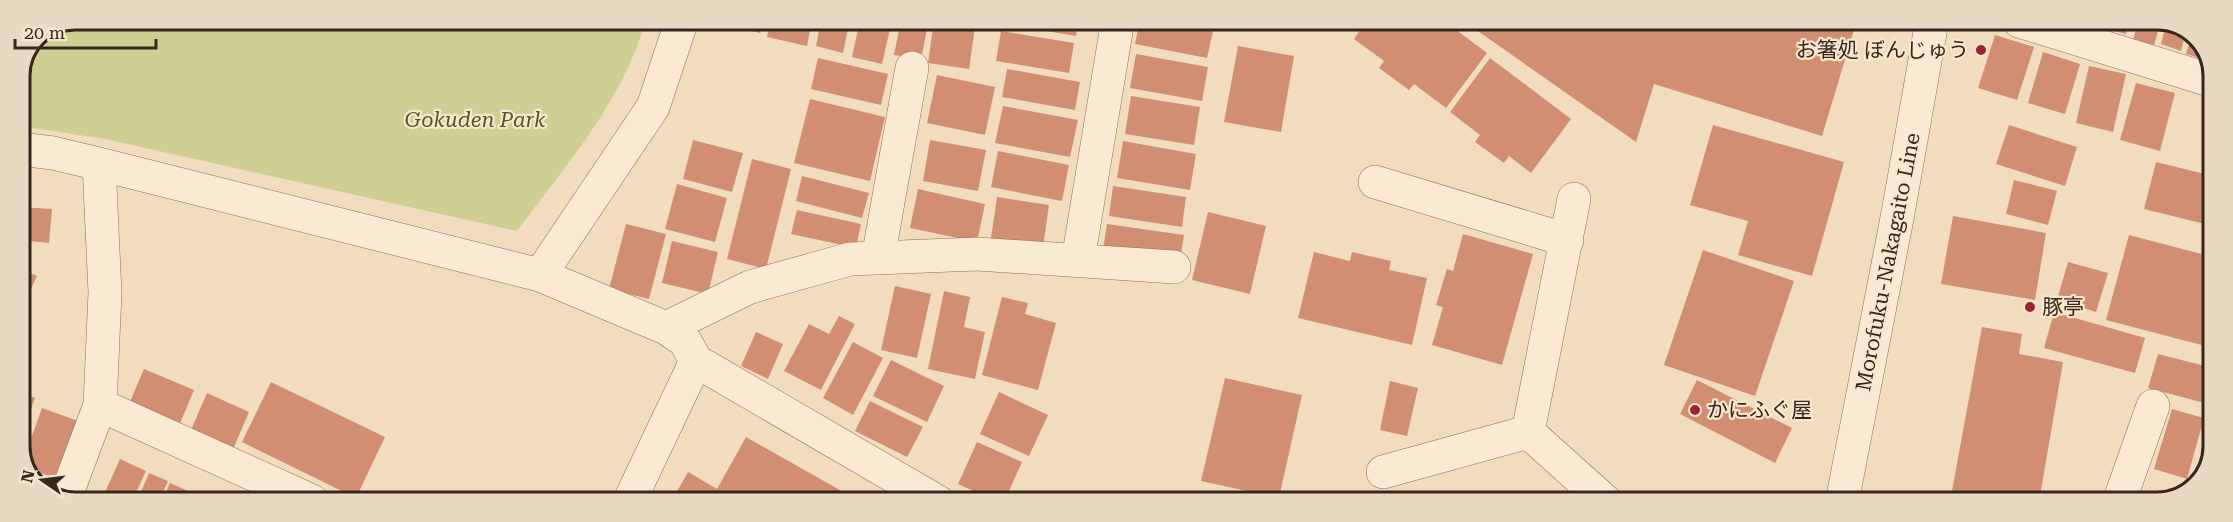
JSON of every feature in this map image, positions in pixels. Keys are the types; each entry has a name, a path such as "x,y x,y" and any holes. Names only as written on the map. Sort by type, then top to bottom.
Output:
{"street":[{"path":"540,275 653,107 679,30"},
{"path":"1078,260 1116,30"},
{"name":"Morofuku-Nakagaito Line","path":"1844,492 1930,30"},
{"path":"2048,30 2203,78"},
{"path":"878,258 912,68"},
{"path":"30,150 99,164 540,275 666,328 685,341 696,361 921,492"},
{"path":"68,491 100,405 105,293 99,164"},
{"path":"1375,182 1567,240"},
{"path":"1528,432 1574,200"},
{"path":"666,328 750,287 850,259 977,254 1174,267"},
{"path":"634,492 696,361"},
{"path":"100,405 292,492"},
{"path":"2123,492 2153,406"},
{"path":"1383,472 1528,432"},
{"path":"1528,432 1595,492"}],"green space":[{"name":"Gokuden Park","path":"76,30 643,30 636,50 608,105 573,157 517,231 105,139 30,128 31,67 38,51 51,38 59,34"}],"building":[{"path":"768,30 810,30 807,46 767,37"},
{"path":"819,30 848,30 843,53 816,46"},
{"path":"858,30 890,30 882,64 852,57"},
{"path":"899,30 927,30 921,59 894,55"},
{"path":"933,30 975,30 969,69 928,63"},
{"path":"1041,30 1077,30 1076,36"},
{"path":"1138,30 1213,30 1207,58 1135,44"},
{"path":"1360,30 1456,30 1487,53 1446,108 1414,84 1409,90 1379,68 1384,61 1354,39"},
{"path":"1476,30 1854,30 1822,136 1654,84 1636,142"},
{"path":"2109,30 2127,30 2126,34"},
{"path":"2136,30 2158,30 2154,45 2133,40"},
{"path":"1001,31 1074,43 1069,73 996,61"},
{"path":"2164,31 2184,39 2181,51 2161,44"},
{"path":"1995,35 2034,47 2017,100 1978,88"},
{"path":"2189,43 2199,58 2186,54"},
{"path":"1238,46 1294,56 1281,132 1224,122"},
{"path":"2043,52 2080,64 2065,114 2028,103"},
{"path":"1136,54 1208,67 1202,101 1130,88"},
{"path":"818,58 888,74 881,105 811,89"},
{"path":"1490,58 1571,119 1531,173 1509,156 1504,163 1475,142 1480,135 1450,112"},
{"path":"2089,66 2126,74 2113,132 2076,123"},
{"path":"1007,69 1080,82 1075,110 1002,97"},
{"path":"937,75 995,87 985,135 927,123"},
{"path":"2136,83 2175,93 2160,151 2120,140"},
{"path":"1131,96 1200,107 1194,145 1125,134"},
{"path":"810,99 885,117 870,181 794,163"},
{"path":"1003,106 1078,120 1070,157 995,143"},
{"path":"1713,125 1844,162 1812,276 1738,255 1748,221 1690,205"},
{"path":"2009,125 2077,147 2065,186 1996,164"},
{"path":"693,140 743,153 732,192 683,179"},
{"path":"930,140 986,150 978,191 923,181"},
{"path":"1123,141 1196,154 1190,190 1117,178"},
{"path":"998,151 1069,165 1062,201 991,187"},
{"path":"752,159 791,169 766,269 727,259"},
{"path":"2156,162 2203,174 2203,224 2144,209"},
{"path":"802,176 869,193 862,218 796,201"},
{"path":"2014,180 2057,191 2048,225 2006,214"},
{"path":"677,184 727,198 715,242 665,229"},
{"path":"1113,186 1186,197 1182,227 1109,216"},
{"path":"918,189 985,204 977,242 910,228"},
{"path":"997,197 1049,205 1043,247 991,238"},
{"path":"30,208 52,209 49,243 30,241"},
{"path":"797,210 861,224 856,248 791,234"},
{"path":"1208,212 1266,226 1250,294 1192,280"},
{"path":"1953,216 2046,233 2035,300 1941,284"},
{"path":"626,224 666,234 649,299 609,289"},
{"path":"1107,224 1184,235 1180,261 1103,250"},
{"path":"1463,234 1533,254 1502,365 1432,345 1443,307 1436,305 1447,269 1453,271"},
{"path":"2129,235 2203,254 2203,345 2106,320"},
{"path":"672,241 718,252 708,294 662,283"},
{"path":"1703,250 1794,281 1755,396 1664,365"},
{"path":"1314,252 1350,261 1352,252 1391,261 1389,270 1427,278 1412,345 1298,318"},
{"path":"2068,262 2108,273 2096,312 2057,300"},
{"path":"30,273 37,276 30,291"},
{"path":"895,286 931,294 917,358 881,350"},
{"path":"944,291 970,297 964,327 985,332 975,379 928,369"},
{"path":"1002,297 1028,303 1025,314 1056,323 1038,390 982,375"},
{"path":"2054,312 2145,338 2135,373 2044,348"},
{"path":"839,316 855,324 821,390 784,371 809,324 829,334"},
{"path":"1982,327 2022,334 2019,354 2063,362 2041,492 1952,492"},
{"path":"756,332 783,344 768,379 741,366"},
{"path":"853,342 883,358 853,415 823,398"},
{"path":"2158,354 2203,365 2203,403 2148,388"},
{"path":"891,360 944,386 927,422 873,396"},
{"path":"144,369 194,390 176,433 126,411"},
{"path":"1225,378 1302,395 1280,492 1251,492 1201,481"},
{"path":"1697,380 1792,428 1775,463 1680,414"},
{"path":"1390,381 1418,388 1407,436 1380,430"},
{"path":"271,382 385,437 359,492 344,492 242,442"},
{"path":"999,392 1048,415 1029,456 980,434"},
{"path":"207,393 249,412 230,456 188,437"},
{"path":"30,396 35,398 30,411"},
{"path":"870,401 923,427 907,457 855,431"},
{"path":"42,408 81,422 60,480 39,472 32,458 30,441"},
{"path":"2172,409 2203,418 2187,479 2154,469"},
{"path":"746,437 843,492 677,492 688,472 717,489"},
{"path":"977,442 1022,462 1008,492 975,492 958,484"},
{"path":"120,459 146,471 136,492 105,492"},
{"path":"149,473 168,481 163,492 141,492"},
{"path":"170,483 188,491 188,492 166,492"}],"place":[{"name":"お箸処 ぼんじゅう","path":"1981,50"},
{"name":"豚亭","path":"2030,307"},
{"name":"かにふぐ屋","path":"1695,410"}]}
